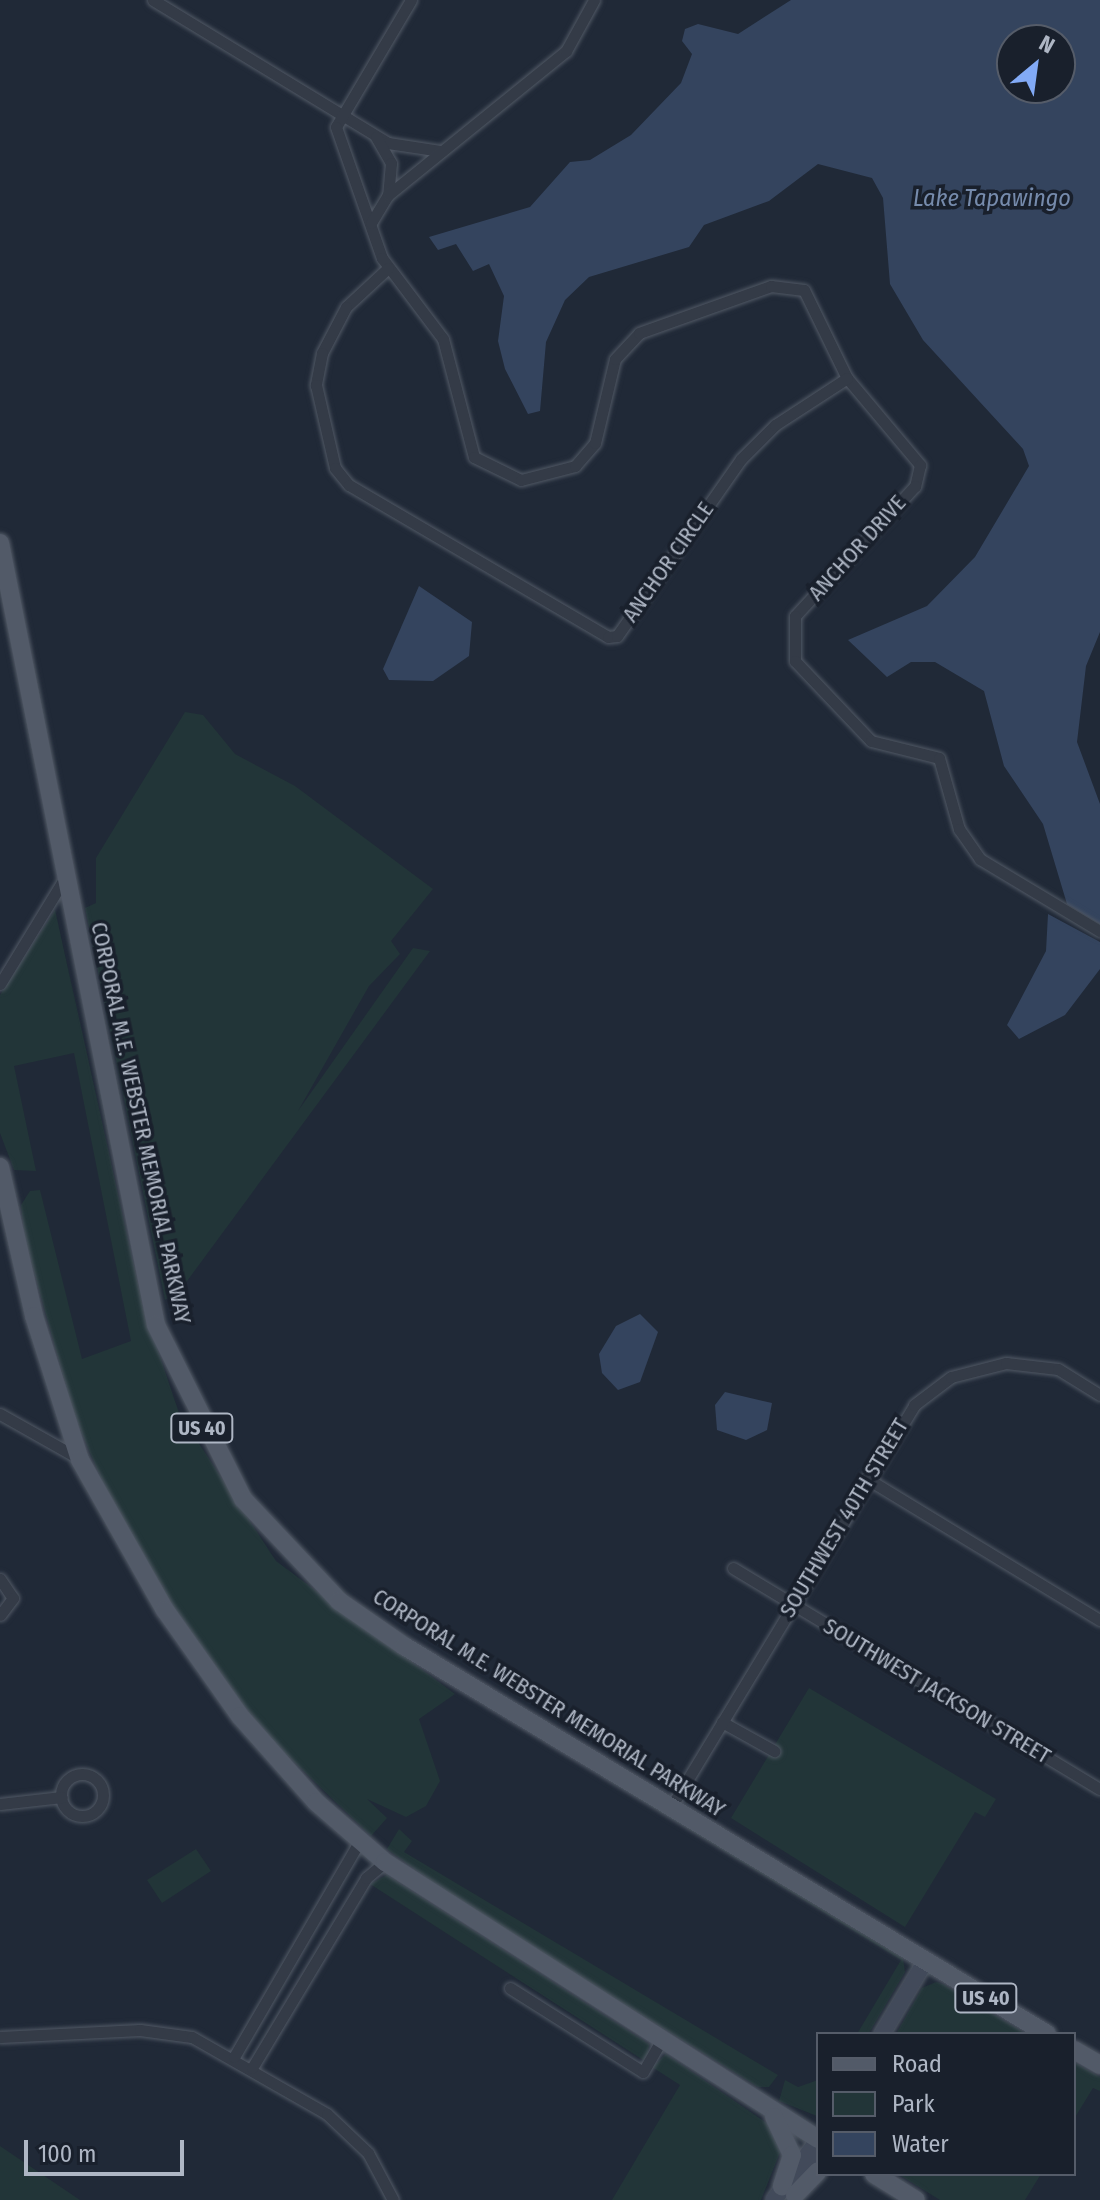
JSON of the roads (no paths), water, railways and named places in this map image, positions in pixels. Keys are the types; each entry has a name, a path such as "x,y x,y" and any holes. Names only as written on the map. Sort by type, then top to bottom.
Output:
{"main road":[{"name":"CORPORAL M.E. WEBSTER MEMORIAL PARKWAY","path":"0,543 156,1325 243,1499 339,1601 671,1807 1044,2032"},
{"path":"0,1167 34,1316 80,1460 203,1667 316,1802 385,1862 816,2139"},
{"path":"883,2032 925,1962"},
{"path":"1076,2051 1100,2065"},
{"path":"764,2106 789,2142 786,2195"},
{"path":"786,2195 816,2143"},
{"path":"786,2195 816,2156"},
{"path":"786,2195 816,2172"},
{"path":"877,2176 916,2200"}],"street":[{"path":"153,0 376,136 404,149 441,151"},
{"path":"339,114 411,0"},
{"path":"371,223 388,195 566,51 584,30 594,0"},
{"name":"ANCHOR DRIVE","path":"339,114 336,127 388,268 443,339 474,457 504,477 554,474 587,456 610,371 639,333 771,286 804,290 847,378 909,450 919,476 795,616 795,661 871,741 939,758 959,829 980,859 1100,931"},
{"path":"376,136 391,163 388,195"},
{"name":"ANCHOR CIRCLE","path":"388,268 346,307 322,353 316,385 328,456 349,485 418,527 617,636 732,470 775,425 847,378"},
{"path":"0,984 66,876"},
{"name":"SOUTHWEST 40TH STREET","path":"671,1807 866,1478 931,1390 975,1367 1006,1363 1058,1369 1100,1395"},
{"path":"0,1414 80,1460"},
{"path":"866,1478 1100,1620"},
{"name":"SOUTHWEST JACKSON STREET","path":"733,1568 1100,1789"},
{"path":"0,1579 13,1598 0,1615"},
{"path":"722,1722 774,1751"},
{"path":"0,1804 62,1797"},
{"path":"234,2057 359,1842"},
{"path":"252,2068 366,1878 385,1862"},
{"path":"293,1956 312,1967"},
{"path":"510,1988 643,2072 661,2041"},
{"path":"0,2037 165,2031 234,2057 346,2130 393,2200"}],"water":[{"name":"Lake Tapawingo","path":"791,0 1100,0 1100,632 1086,666 1077,742 1100,804 1100,924 1067,904 1043,824 1004,766 984,691 935,662 911,662 887,677 848,640 927,606 975,557 1029,466 1023,449 923,340 890,284 883,198 872,178 818,164 769,201 704,225 689,247 589,277 565,300 546,342 540,411 528,414 505,369 498,341 504,296 489,264 473,271 456,244 438,250 429,237 530,207 570,162 590,160 631,135 681,83 692,54 682,41 685,29 698,24 738,34"},
{"path":"419,586 472,622 469,656 433,681 389,680 383,669"},
{"path":"1048,914 1100,942 1100,969 1065,1015 1019,1039 1007,1025 1046,951"},
{"path":"640,1314 658,1332 640,1382 618,1390 602,1373 599,1354 616,1326"},
{"path":"725,1392 772,1403 767,1430 746,1440 717,1430 715,1405"}]}
